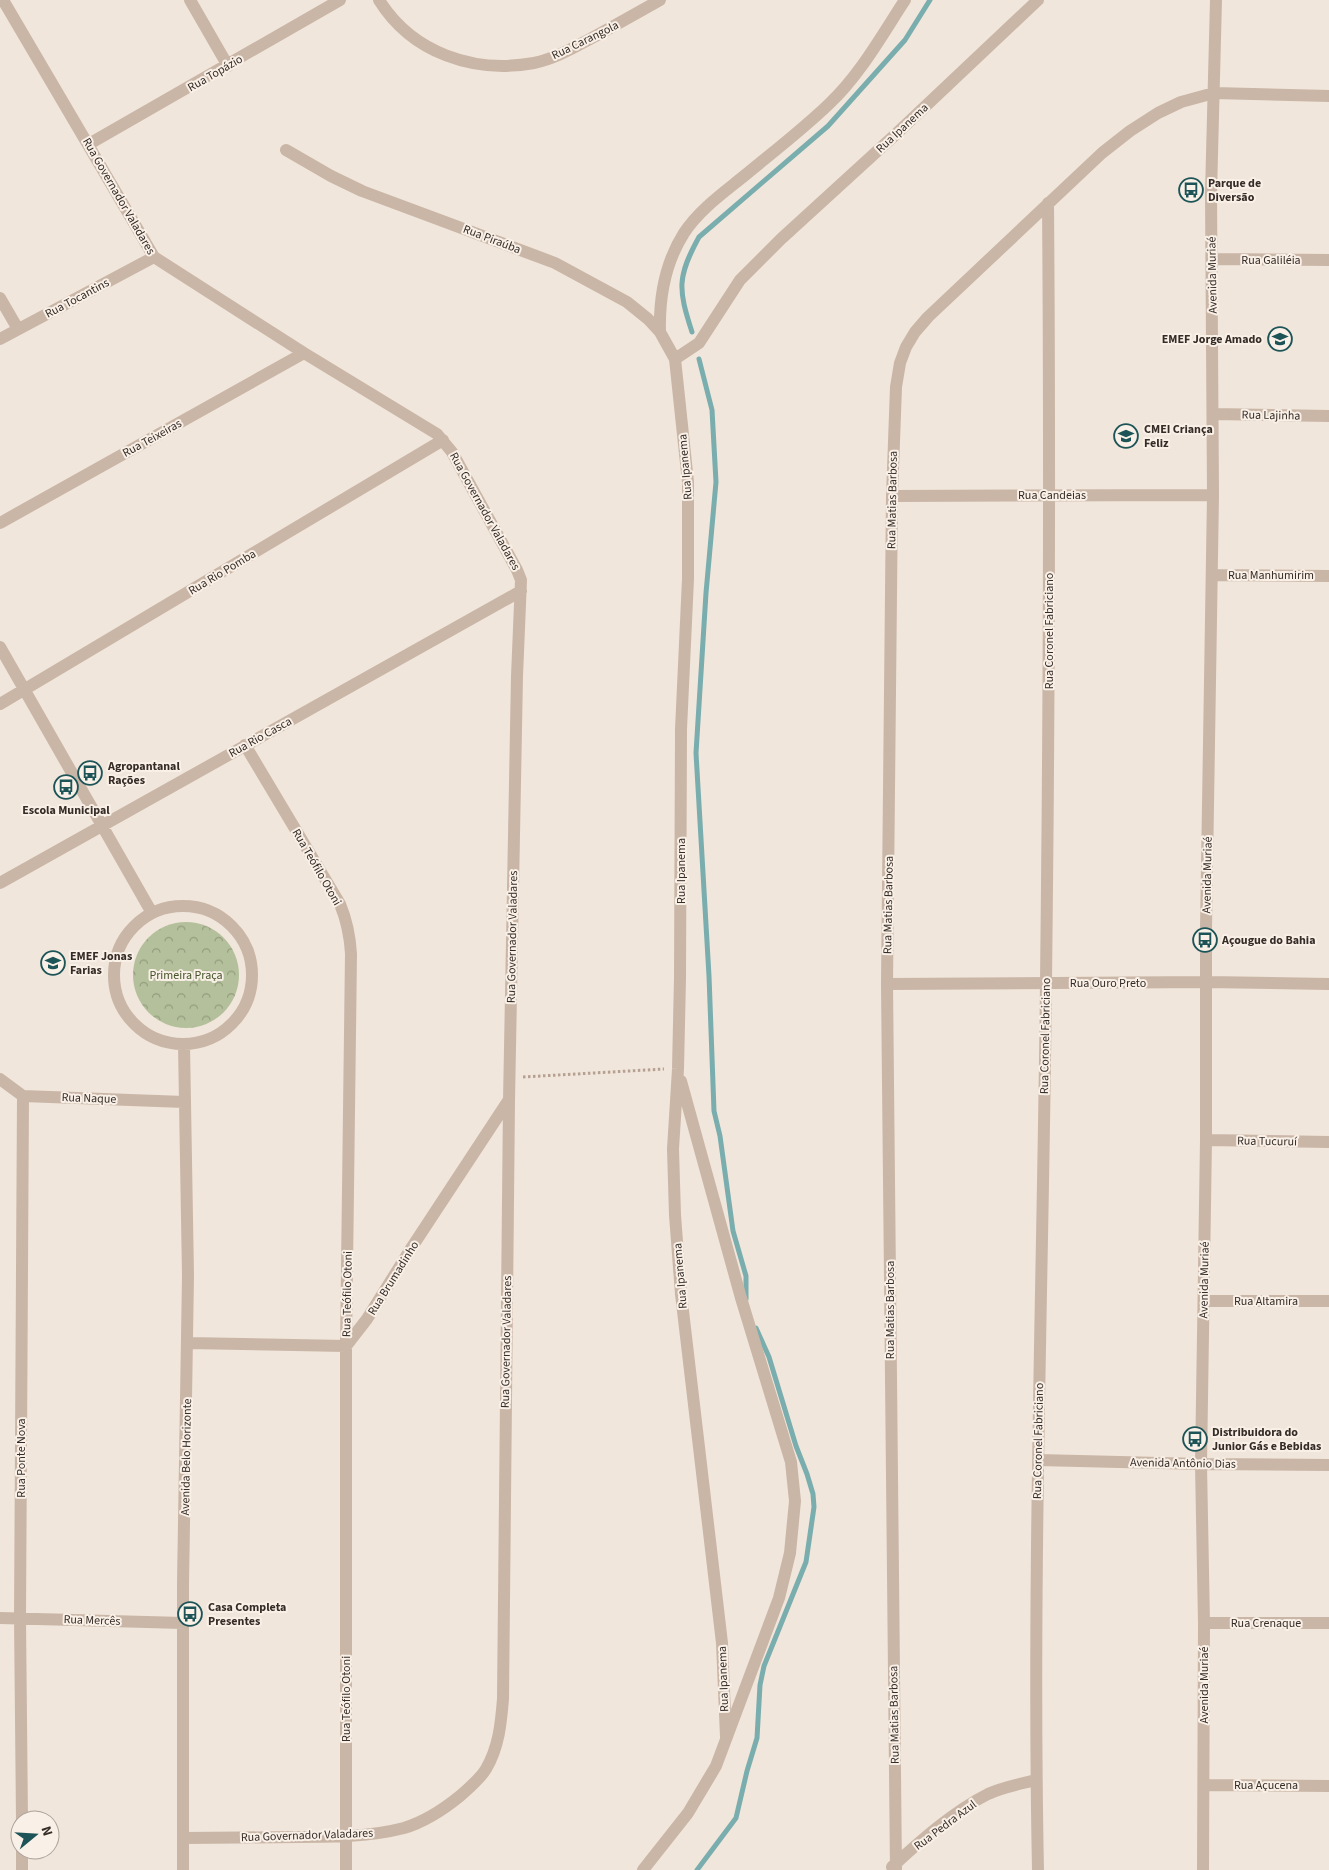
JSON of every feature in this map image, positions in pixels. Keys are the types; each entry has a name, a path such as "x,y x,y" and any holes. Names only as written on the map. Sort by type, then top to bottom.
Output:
{"street":[{"name":"Rua Governador Valadares","path":"4,0 154,257 443,440 452,452 521,580 517,676 509,1101 504,1646 500,1728 493,1754 485,1770 471,1786 449,1804 405,1828 346,1836 184,1838"},
{"path":"190,0 228,66"},
{"name":"Rua Topázio","path":"89,144 228,66 340,0"},
{"name":"Rua Carangola","path":"379,0 389,16 410,37 436,52 471,63 506,65 535,63 565,52 660,0"},
{"path":"660,332 659,308 664,278 684,233 697,216 830,103 855,74 905,0"},
{"name":"Rua Ipanema","path":"643,1870 688,1813 716,1766 726,1737 722,1643 681,1294 675,1215 673,1149 678,1069 681,730 687,600 688,482 675,359 699,343 740,280 781,239 1038,0"},
{"name":"Avenida Muriaé","path":"1202,1870 1204,1623 1201,1464 1206,1140 1206,919 1214,414 1211,194 1216,0"},
{"name":"Rua Matias Barbosa","path":"894,1868 887,984 892,496 896,387 900,363 914,332 928,317 1102,153 1130,131 1158,113 1181,102 1214,94 1329,96"},
{"name":"Rua Piraúba","path":"286,150 331,176 362,191 555,263 627,302 648,319 660,332 675,359"},
{"name":"Rua Coronel Fabriciano","path":"1038,1870 1036,1780 1038,1460 1046,983 1050,494 1048,203"},
{"name":"Rua Tocantins","path":"0,339 154,257"},
{"name":"Rua Galiléia","path":"1212,259 1329,260"},
{"path":"0,298 18,329"},
{"name":"Rua Teixeiras","path":"0,523 304,353"},
{"name":"Rua Lajinha","path":"1214,414 1329,416"},
{"name":"Rua Rio Pomba","path":"0,704 443,440"},
{"name":"Rua Candeias","path":"892,496 1050,494 1213,495"},
{"name":"Rua Manhumirim","path":"1212,575 1329,576"},
{"name":"Rua Rio Casca","path":"0,883 521,591"},
{"path":"0,647 152,913"},
{"name":"Rua Teófilo Otoni","path":"245,745 340,904 350,938 346,1346 346,1870"},
{"path":"186,906 204,909 220,917 233,928 243,942 250,959 252,977 249,994 242,1010 232,1024 218,1035 201,1042 184,1045 163,1042 145,1033 129,1019 118,1001 114,981 115,960 122,941 135,924 152,913 169,907 186,906"},
{"name":"Rua Ouro Preto","path":"887,984 1207,982 1329,984"},
{"name":"Avenida Belo Horizonte","path":"183,1870 183,1624 188,1275 184,1045"},
{"path":"678,1069 741,1298 788,1454 795,1501 790,1553 779,1598 726,1737"},
{"path":"0,1079 23,1096"},
{"name":"Rua Naque","path":"23,1096 184,1102"},
{"name":"Rua Ponte Nova","path":"22,1810 20,1618 23,1096"},
{"name":"Rua Brumadinho","path":"346,1346 367,1319 412,1247 509,1101"},
{"name":"Rua Tucuruí","path":"1206,1140 1329,1142"},
{"name":"Rua Altamira","path":"1204,1300 1329,1301"},
{"path":"187,1344 346,1346"},
{"name":"Avenida Antônio Dias","path":"1038,1460 1329,1465"},
{"name":"Rua Mercês","path":"0,1618 183,1624"},
{"name":"Rua Crenaque","path":"1204,1623 1329,1623"},
{"name":"Rua Pedra Azul","path":"894,1868 953,1816 973,1802 1008,1786 1036,1780"},
{"name":"Rua Açucena","path":"1204,1785 1329,1786"}],"path":[{"path":"510,1078 678,1069"}],"green space":[{"name":"Primeira Praça","path":"186,922 206,926 223,938 235,955 239,975 235,995 223,1012 206,1024 186,1028 166,1024 149,1012 137,995 133,975 137,955 149,938 166,926"}],"waterway":[{"path":"692,332 684,305 682,283 683,273 699,237 828,126 905,40 930,0"},
{"path":"699,359 712,410 716,482 706,593 696,753 709,976 714,1111 720,1136 733,1231 746,1276 746,1299"},
{"path":"697,1870 736,1818 757,1738 760,1685 764,1666 806,1562 814,1507 813,1494 807,1474 796,1446 769,1357 756,1328"}],"place":[{"name":"Parque de Diversão","path":"1191,190"},
{"name":"EMEF Jorge Amado","path":"1280,339"},
{"name":"CMEI Criança Feliz","path":"1126,436"},
{"name":"Agropantanal Rações","path":"90,773"},
{"name":"Escola Municipal","path":"66,787"},
{"name":"Açougue do Bahia","path":"1205,940"},
{"name":"EMEF Jonas Farias","path":"53,963"},
{"name":"Distribuidora do Junior Gás e Bebidas","path":"1195,1439"},
{"name":"Casa Completa Presentes","path":"190,1614"}]}
